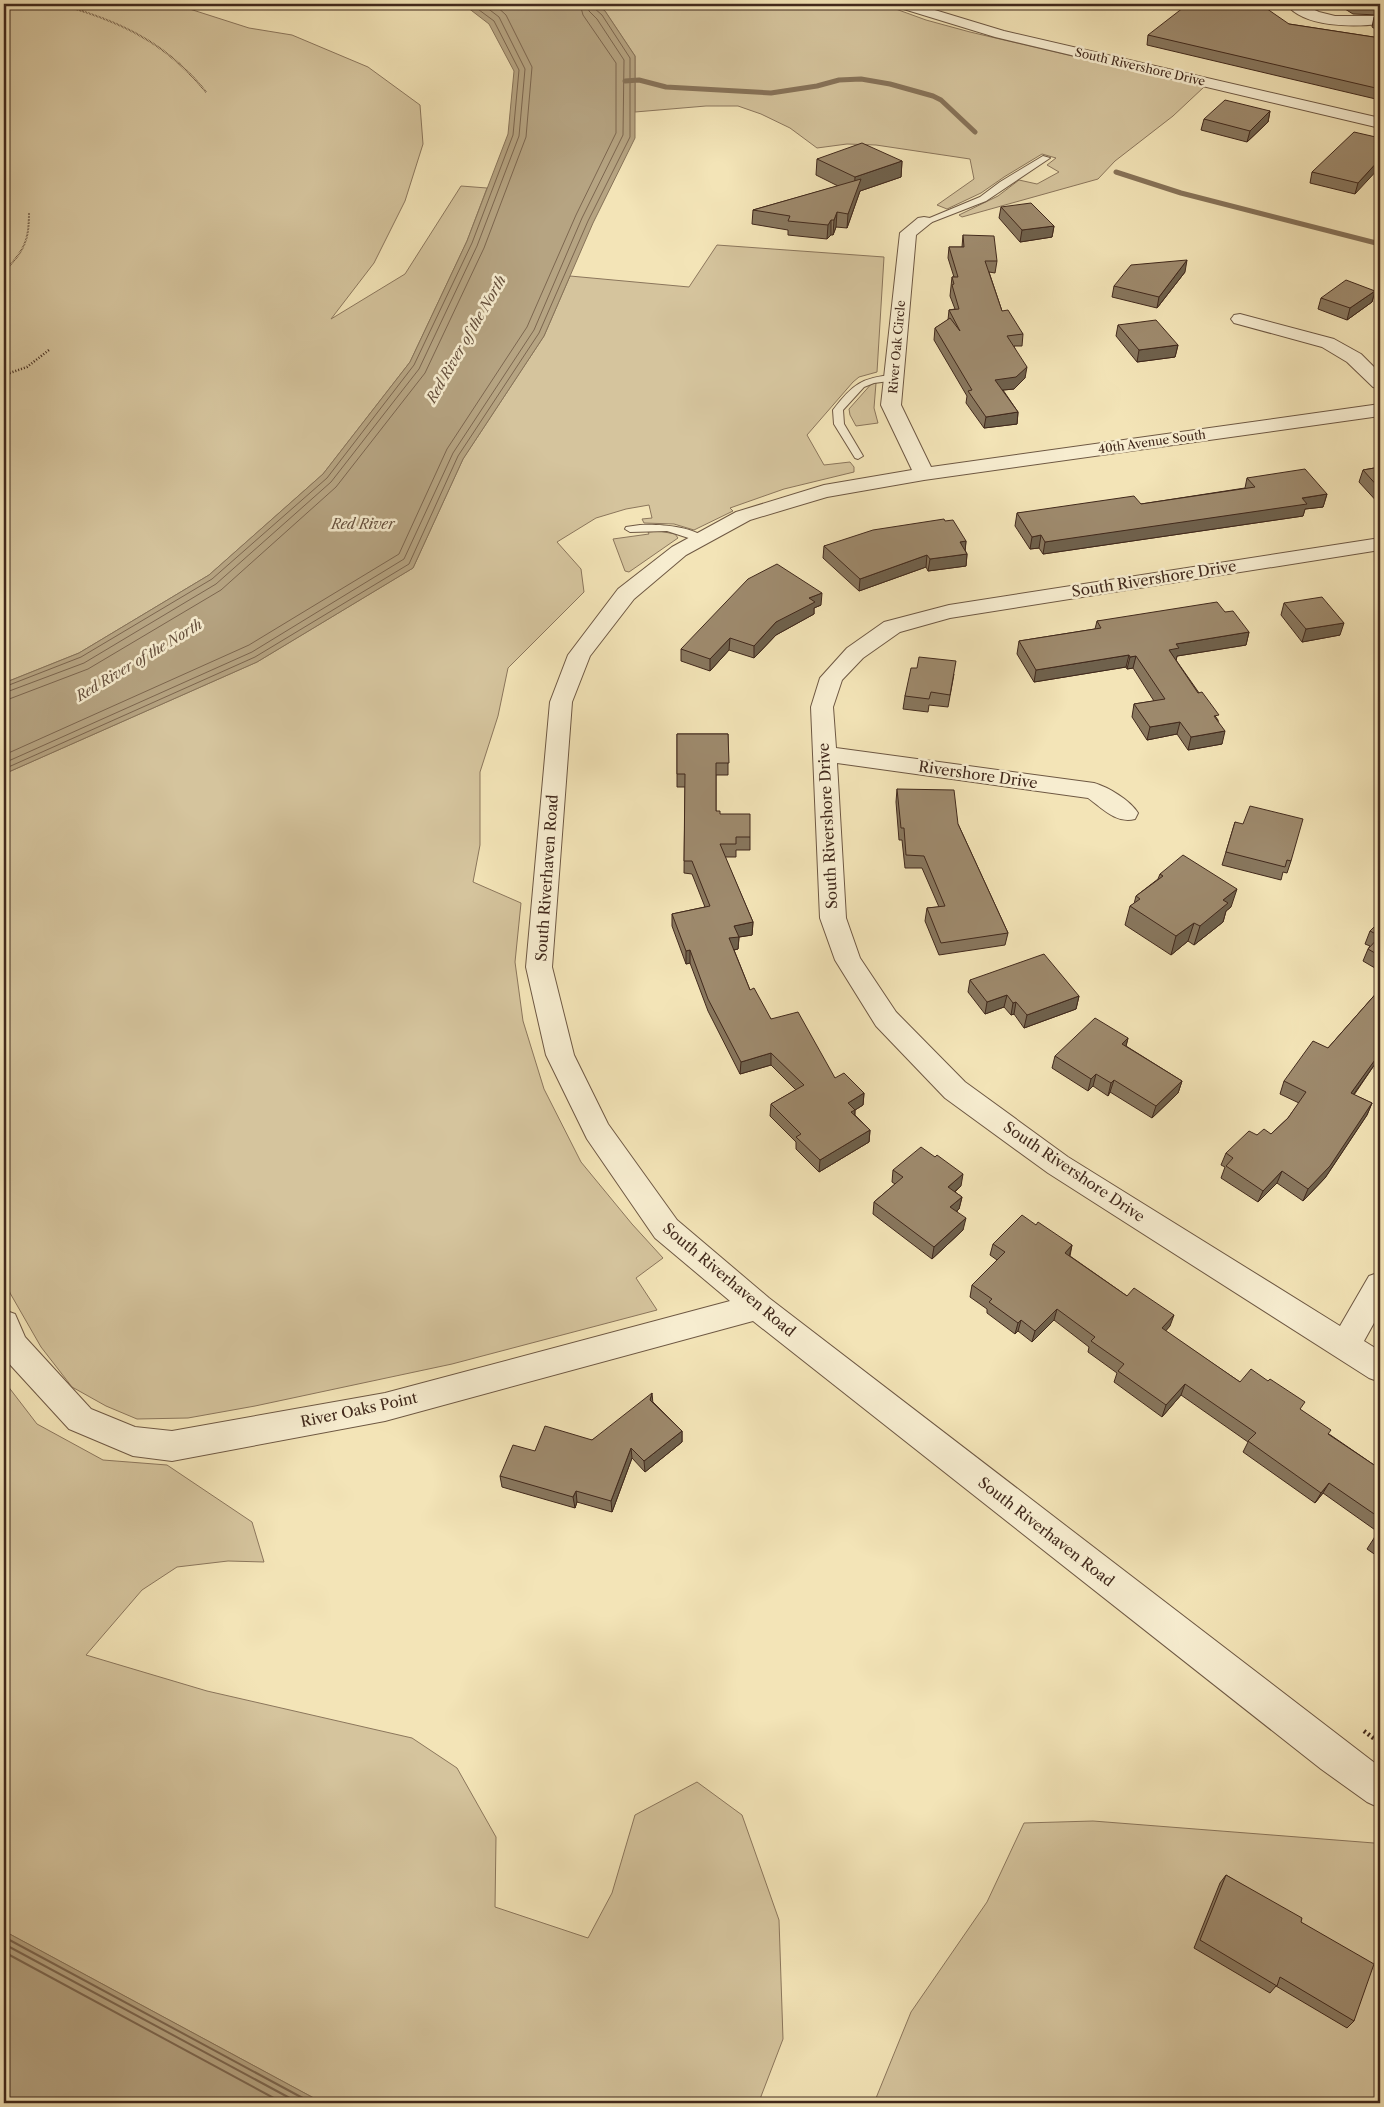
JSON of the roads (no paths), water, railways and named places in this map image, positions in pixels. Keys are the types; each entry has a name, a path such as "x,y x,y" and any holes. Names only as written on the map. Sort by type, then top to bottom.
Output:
{"street":[{"name":"South Rivershore Drive","path":"902,4 1000,34 1380,123"},
{"path":"1293,4 1315,17 1329,21 1380,20"},
{"name":"River Oak Circle","path":"924,222 908,233 891,405 924,474"},
{"path":"1240,319 1328,343 1354,358 1380,383"},
{"name":"40th Avenue South","path":"924,474 1380,410"},
{"name":"South Riverhaven Road","path":"924,474 824,491 743,516 679,552 626,594 579,655 561,702 539,967 560,1055 597,1131 666,1229 758,1307 1334,1756 1380,1789"},
{"name":"South Rivershore Drive","path":"1380,544 949,612 892,627 855,653 831,678 822,706 833,918 848,960 886,1019 955,1090 1058,1165 1380,1368"},
{"name":"Rivershore Drive","path":"824,754 1094,791 1126,812"},
{"path":"1345,1345 1380,1285"},
{"name":"River Oaks Point","path":"4,1323 12,1345 80,1419 133,1441 172,1446 385,1407 758,1307"}],"lane":[{"path":"924,222 983,199 1003,184 1046,158"},
{"path":"858,456 838,424 838,410 861,383 873,378 894,378"},
{"path":"630,529 647,527 671,528 702,539"}],"water":[{"name":"Red River","path":"463,4 596,4 605,11 635,56 635,138 593,223 544,336 463,459 413,568 257,662 4,774 4,683 79,653 209,575 323,474 410,362 467,241 508,134 514,71 489,24"},
{"path":"4,1931 32,1946 323,2103 4,2103"}],"waterway":[{"path":"625,81 639,80 666,87 771,93 817,86 839,80 861,79 890,84 933,96 941,100 975,132"},
{"path":"1116,172 1181,193 1380,244"}],"water label":[{"name":"Red River of the North","path":"466,339"},
{"name":"Red River of the North","path":"139,660"}]}
